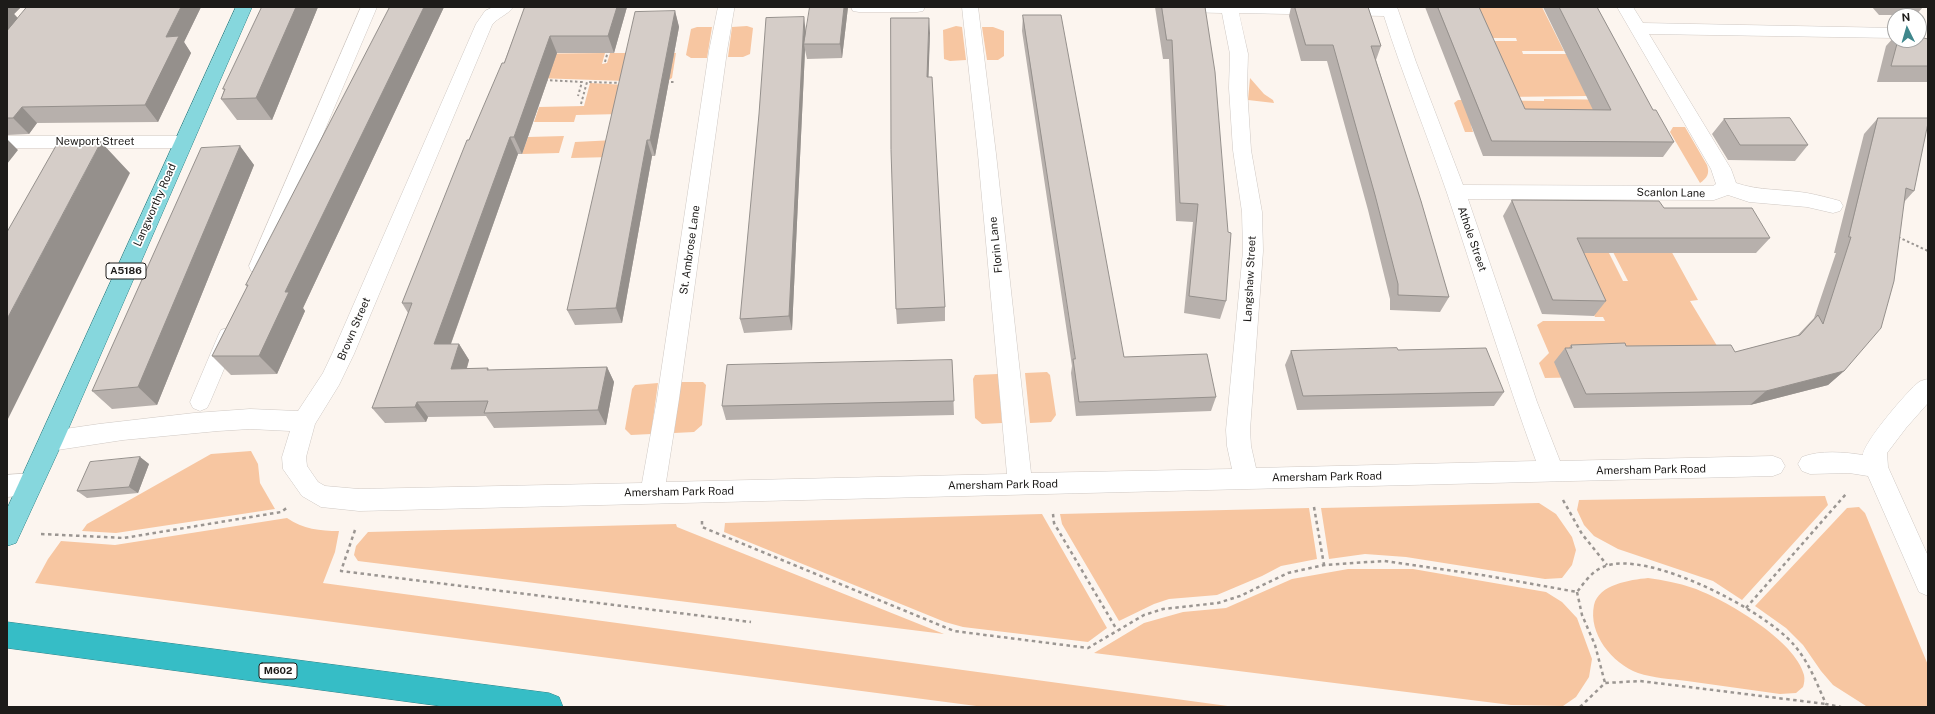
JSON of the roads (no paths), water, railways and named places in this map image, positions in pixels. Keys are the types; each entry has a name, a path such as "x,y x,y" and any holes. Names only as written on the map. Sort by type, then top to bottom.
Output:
{"highway":[{"name":"M602","path":"7,635 549,707"}],"main road":[{"name":"Langworthy Road","path":"8,532 51,441 244,7"}],"street":[{"name":"Brown Street","path":"304,421 331,379 343,354 484,24 491,15 505,7"},
{"name":"St. Ambrose Lane","path":"652,493 668,400 720,44 724,18 727,11 726,7"},
{"path":"859,7 917,7"},
{"name":"Florin Lane","path":"970,7 987,154 1020,484"},
{"path":"1184,7 1390,9"},
{"path":"1625,7 1721,169 1727,182 1725,187 1749,195 1807,200 1834,206"},
{"name":"Langshaw Street","path":"1229,8 1238,54 1238,88 1242,150 1252,212 1253,251 1238,430 1239,446 1246,479"},
{"name":"Athole Street","path":"1390,9 1407,62 1456,192 1522,390 1552,472"},
{"path":"1638,28 1887,33"},
{"name":"Newport Street","path":"7,142 183,142"},
{"name":"Scanlon Lane","path":"1456,192 1714,193 1721,191 1725,187"},
{"path":"1927,391 1898,421 1875,451 1876,467 1928,584"},
{"path":"51,441 81,436 243,419 285,422 304,421"},
{"name":"Amersham Park Road","path":"304,421 294,457 295,469 310,489 321,496 359,500 1773,466"},
{"path":"1810,464 1849,463 1876,467"},
{"path":"7,486 31,484"}],"lane":[{"path":"253,278 370,7"},
{"path":"200,402 234,322"}]}
